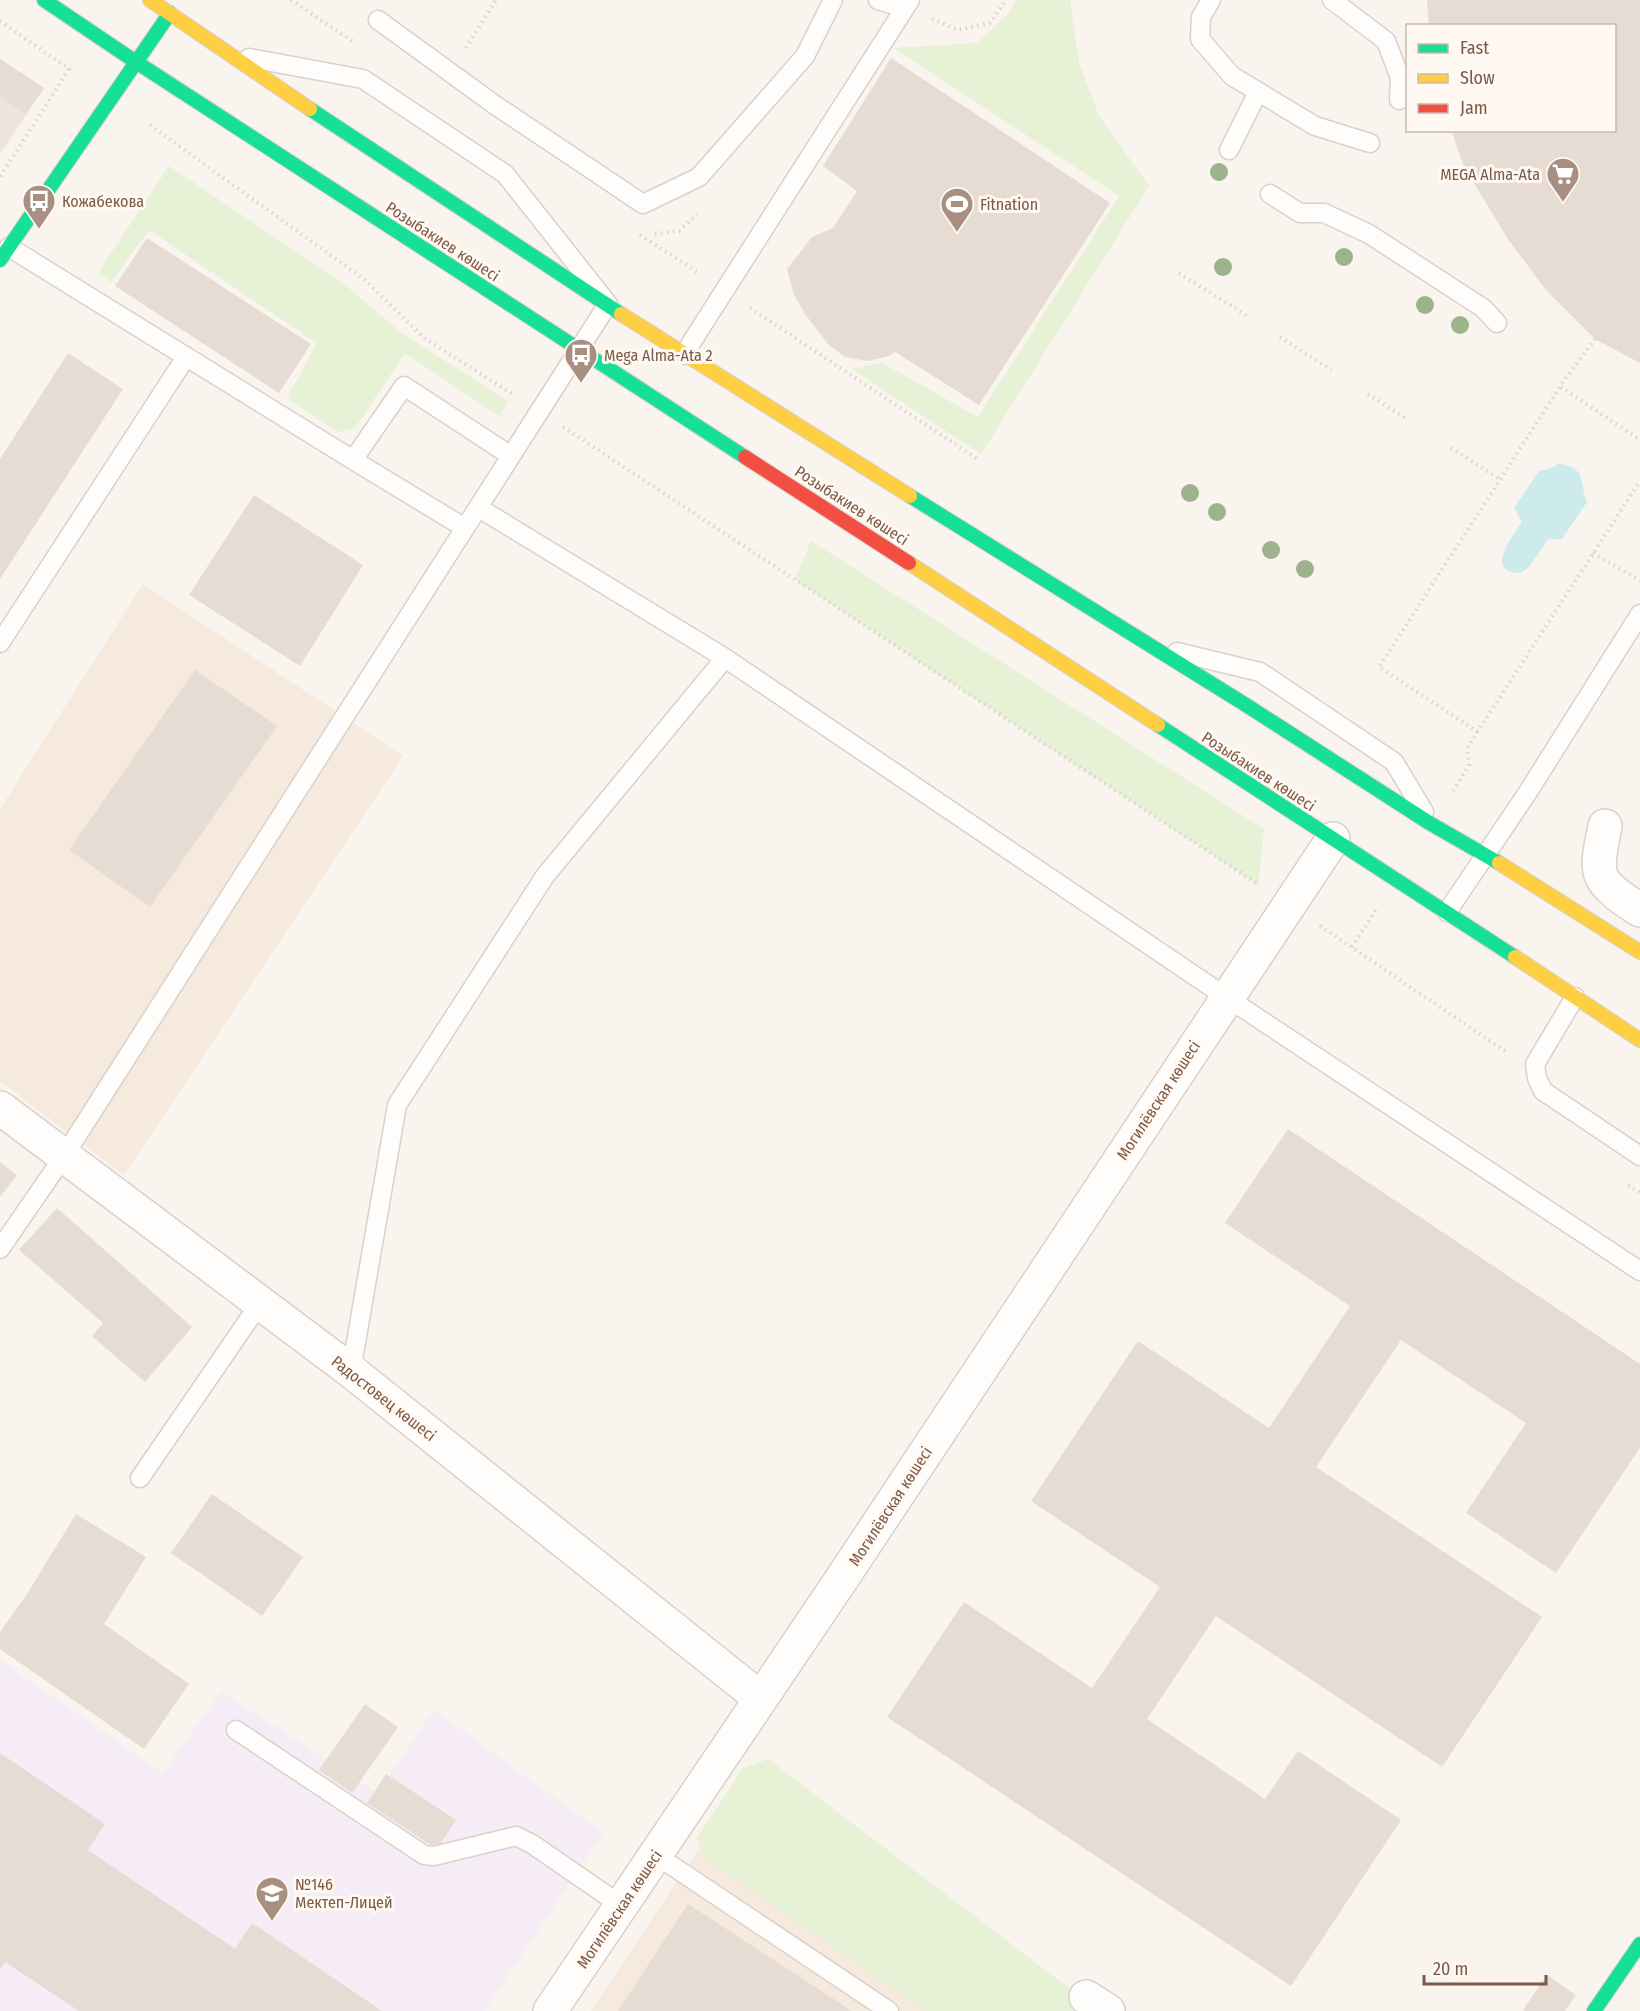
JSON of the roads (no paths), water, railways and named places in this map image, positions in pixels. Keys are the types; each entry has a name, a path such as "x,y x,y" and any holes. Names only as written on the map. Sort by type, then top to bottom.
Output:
{"main road":[{"name":"Розыбакиев көшесі","path":"44,0 136,62 1041,647 1332,839 1448,912 1640,1040"},
{"path":"150,0 686,355 1006,554 1431,824 1487,856 1640,952"},
{"path":"4,254 170,13"},
{"path":"1594,2011 1640,1944"}],"street":[{"path":"1605,826 1600,855 1601,875 1622,900 1640,910"},
{"name":"Могилёвская көшесі","path":"550,2011 842,1580 1332,839"},
{"name":"Радостовец көшесі","path":"0,1108 351,1371 760,1698"}],"lane":[{"path":"378,20 495,105 643,204 699,177 805,56 833,0"},
{"path":"686,355 691,343 908,4 878,0"},
{"path":"1211,0 1201,17 1200,39 1232,76 1315,126 1370,143"},
{"path":"1332,0 1386,41 1400,78 1399,100"},
{"path":"0,1249 64,1156 608,304 505,174 363,79 230,55"},
{"path":"1229,150 1258,92"},
{"path":"1270,194 1300,213 1324,213 1369,234 1483,308 1497,323"},
{"path":"4,254 186,357 465,528"},
{"path":"0,643 186,357"},
{"path":"353,460 404,386 511,456"},
{"path":"479,508 725,658 1226,997 1640,1271"},
{"path":"1448,912 1487,856 1640,614"},
{"path":"1148,645 1260,672 1394,762 1431,824"},
{"path":"351,1371 397,1105 545,876 725,658"},
{"path":"1575,997 1535,1064 1537,1078 1543,1091 1640,1156"},
{"path":"140,1478 260,1303"},
{"path":"236,1730 424,1855 434,1856 516,1836 532,1844 622,1906"},
{"path":"656,1855 889,2011"}],"water":[{"path":"1558,464 1567,465 1578,472 1587,502 1562,539 1548,539 1529,567 1521,573 1510,571 1504,567 1502,561 1507,545 1522,522 1514,508 1539,471"}],"place":[{"name":"MEGA Alma-Ata","path":"1563,203"},
{"name":"Кожабекова","path":"39,230"},
{"name":"Fitnation","path":"957,233"},
{"name":"Mega Alma-Ata 2","path":"581,384"},
{"name":"№146 Мектеп-Лицей","path":"272,1922"}]}
